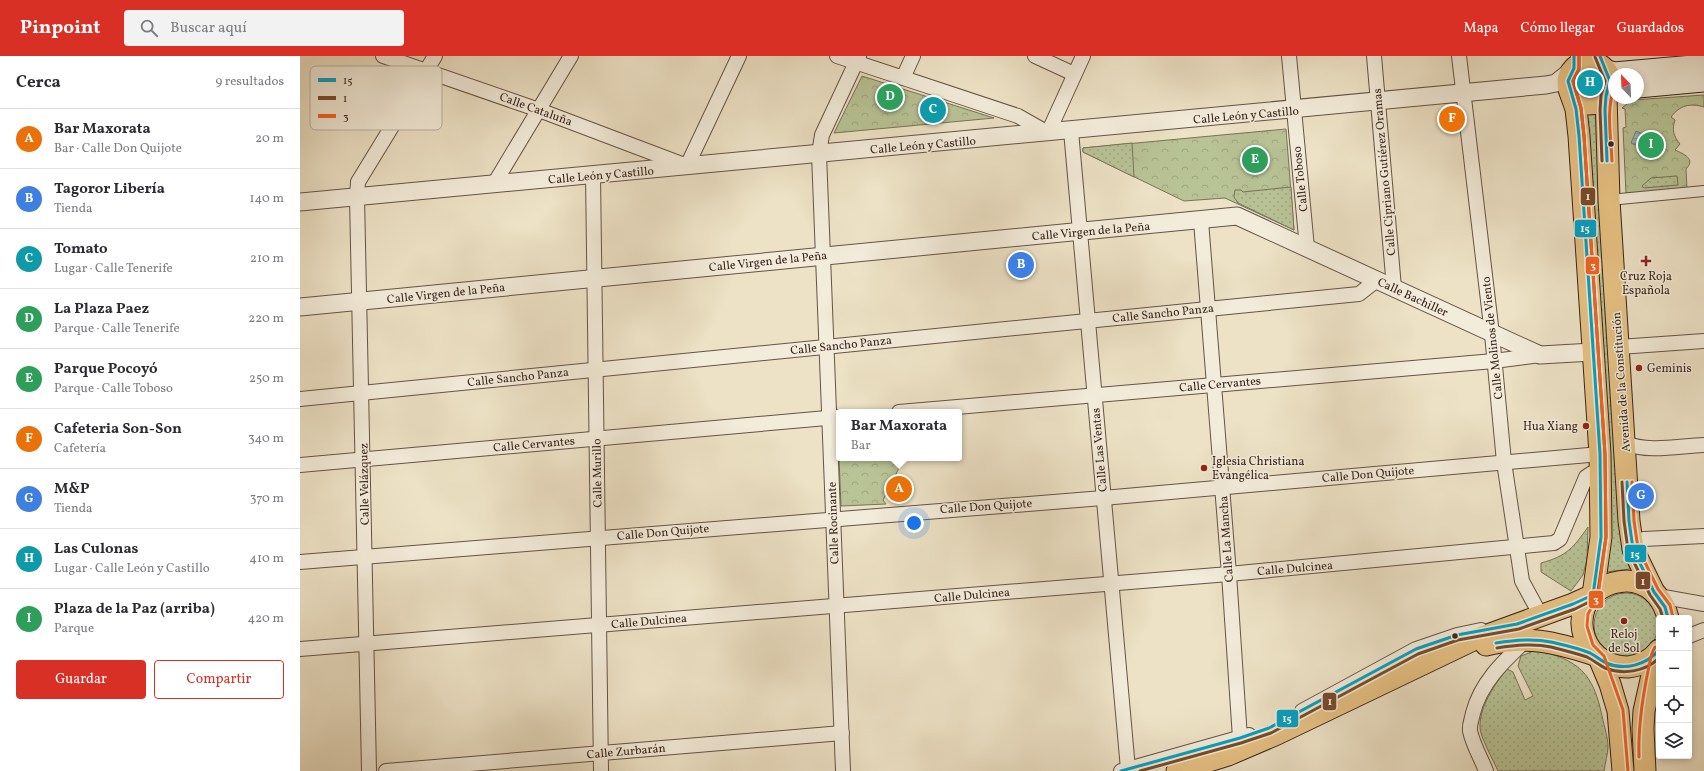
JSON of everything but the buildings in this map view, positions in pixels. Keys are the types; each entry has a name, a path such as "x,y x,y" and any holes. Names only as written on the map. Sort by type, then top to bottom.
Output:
{"main road":[{"path":"1620,766 1618,711 1610,684 1597,656 1585,640 1582,626 1584,613 1593,595 1601,537 1600,462 1579,136 1576,109 1568,81 1573,65 1587,62 1603,64 1614,72 1684,61 1704,64"},
{"path":"1603,64 1608,75"},
{"path":"1644,87 1704,82"},
{"path":"1571,94 1577,100 1590,104 1598,102 1608,94"},
{"name":"Avenida de la Constitución","path":"1609,104 1609,200 1624,443 1633,549 1656,594 1665,607 1667,615"},
{"path":"1199,771 1235,759 1277,742 1454,656 1492,644 1521,632 1541,616 1593,595 1606,585 1620,581 1634,582 1646,586 1656,594"},
{"path":"1177,771 1228,755 1277,734 1451,650 1521,632 1597,656 1608,664 1619,667 1632,666 1645,662 1656,654"},
{"path":"1645,771 1642,729 1644,712 1656,661"}],"street":[{"name":"Calle Cataluña","path":"384,56 414,66"},
{"name":"Calle Velázquez","path":"428,66 434,56"},
{"path":"494,184 571,56"},
{"path":"687,166 739,56"},
{"path":"837,56 857,59 903,78 1018,116 1048,133 1083,56"},
{"path":"903,78 913,56"},
{"path":"1035,56 1074,74"},
{"name":"Calle Toboso","path":"1289,56 1307,248"},
{"name":"Calle Cipriano Gutiérez Oramas","path":"1374,56 1394,288"},
{"name":"Calle Molinos de Viento","path":"1459,56 1492,334 1504,462 1516,548 1522,581 1541,616"},
{"name":"Calle Rocinante","path":"843,771 833,518 834,418 827,347 819,154 822,135 857,59"},
{"name":"Calle León y Castillo","path":"1546,86 1556,83 1573,65"},
{"name":"Calle Cataluña","path":"442,76 539,110 687,166"},
{"name":"Calle León y Castillo","path":"300,202 1546,86 1557,87 1571,94"},
{"name":"Calle Velázquez","path":"369,771 366,644 366,556 357,197 358,182 390,130"},
{"name":"Calle Las Ventas","path":"1070,131 1103,498 1124,770"},
{"name":"Calle Murillo","path":"593,175 601,771"},
{"path":"1609,200 1704,191"},
{"name":"Calle Bachiller","path":"1237,216 1540,355 1593,352"},
{"name":"Calle Virgen de la Peña","path":"300,307 1079,231 1201,221 1237,216"},
{"name":"Calle La Mancha","path":"1201,221 1229,574 1240,738"},
{"name":"Calle Sancho Panza","path":"300,399 1359,294 1377,280"},
{"path":"1466,363 1481,353 1486,347 1492,334"},
{"path":"1619,347 1704,340"},
{"name":"Calle Cervantes","path":"934,409 1494,361 1540,355"},
{"name":"Calle Cervantes","path":"300,465 834,418"},
{"path":"1624,443 1647,449 1704,444"},
{"name":"Calle Don Quijote","path":"300,562 833,518 1103,498 1504,462 1600,462"},
{"name":"Calle Dulcinea","path":"300,649 1110,584 1554,544 1560,539 1582,484 1586,477 1592,473 1600,462"},
{"path":"1633,549 1636,544 1644,539 1704,536"},
{"path":"1656,594 1704,604"},
{"path":"1692,635 1704,630"},
{"path":"1124,770 1240,738 1269,728 1416,649 1436,641 1457,634 1521,632"},
{"path":"1486,771 1470,730 1475,704 1482,689 1502,662 1521,632"},
{"name":"Calle Zurbarán","path":"386,771 842,733"}],"green space":[{"path":"862,76 994,118 834,133"},
{"path":"1704,95 1704,107 1694,105 1686,106 1678,110 1671,117 1675,120 1674,132 1680,144 1675,150 1688,157 1690,162 1686,169 1687,189 1626,194 1623,128 1626,127 1625,109 1622,108 1627,104 1644,104 1644,99"},
{"path":"1599,110 1625,554 1630,569 1606,572 1584,112"},
{"path":"1286,129 1294,230 1225,198 1184,201 1083,152 1083,148"},
{"path":"1132,143 1134,177 1083,152 1083,148"},
{"path":"1677,176 1678,185 1644,188 1642,186 1651,178"},
{"path":"1291,187 1294,230 1238,203 1234,197 1235,190 1241,190 1243,192"},
{"path":"839,461 902,461 883,500 886,504 841,506"},
{"path":"1588,527 1587,559 1583,575 1571,591 1541,572 1541,563 1557,557 1569,550"},
{"path":"1620,593 1632,593 1638,595 1649,602 1656,613 1656,637 1649,648 1638,655 1632,657 1620,657 1614,655 1603,648 1596,637 1594,631 1594,619 1596,613 1603,602 1614,595"},
{"path":"1536,650 1563,658 1573,664 1582,671 1594,689 1607,739 1608,750 1604,771 1498,771 1481,732 1480,720 1482,712 1493,689 1507,669 1513,672 1525,700 1533,696 1518,666 1521,656"}],"water":[{"path":"1636,131 1648,136 1643,148 1631,143"}],"transit line":[{"name":"15","path":"1121,771 1240,738 1269,728 1416,649 1457,635 1517,624 1573,604 1593,595 1601,537 1600,454 1579,136 1576,109 1568,81 1574,68 1574,56"},
{"name":"1","path":"1140,771 1241,743 1271,733 1418,654 1458,640 1519,629 1575,609 1597,598 1606,537 1605,454 1584,136 1581,108 1573,81 1579,69 1579,56"},
{"name":"3","path":"1579,56 1579,69 1573,81 1581,108 1584,136 1605,454 1606,537 1598,596 1588,614 1587,626 1593,645 1604,656 1623,710 1628,771"},
{"name":"15","path":"1600,56 1610,81 1606,96 1605,110 1607,161"},
{"name":"1","path":"1595,57 1605,81 1601,95 1600,110 1602,161"},
{"name":"3","path":"1610,104 1610,133 1612,161"},
{"name":"1","path":"1622,482 1624,521 1628,550 1650,595 1660,609 1662,615"},
{"name":"15","path":"1627,482 1629,521 1633,549 1654,592 1665,607 1667,615"},
{"name":"3","path":"1632,482 1634,521 1638,548 1658,589 1670,605 1672,615"},
{"name":"15","path":"1496,643 1524,640 1551,642 1585,651 1606,663 1620,666 1642,663 1658,651"},
{"name":"1","path":"1497,648 1524,645 1551,647 1587,657 1605,668 1626,672 1641,669 1656,660"},
{"name":"3","path":"1639,757 1639,735 1642,703 1650,659 1655,647"}],"place":[{"name":"Las Culonas","path":"1590,83"},
{"name":"La Plaza Paez","path":"890,97"},
{"name":"Tomato","path":"933,110"},
{"name":"Cafeteria Son-Son","path":"1452,119"},
{"name":"Plaza de la Paz (arriba)","path":"1651,145"},
{"name":"Parque Pocoyó","path":"1255,160"},
{"name":"Cruz Roja Española","path":"1646,261"},
{"name":"Tagoror Libería","path":"1021,265"},
{"name":"Geminis","path":"1639,368"},
{"name":"Hua Xiang","path":"1586,426"},
{"name":"Iglesia Christiana Evangélica","path":"1204,468"},
{"name":"Bar Maxorata","path":"899,489"},
{"name":"M&P","path":"1641,496"},
{"name":"Reloj de Sol","path":"1624,621"}]}
